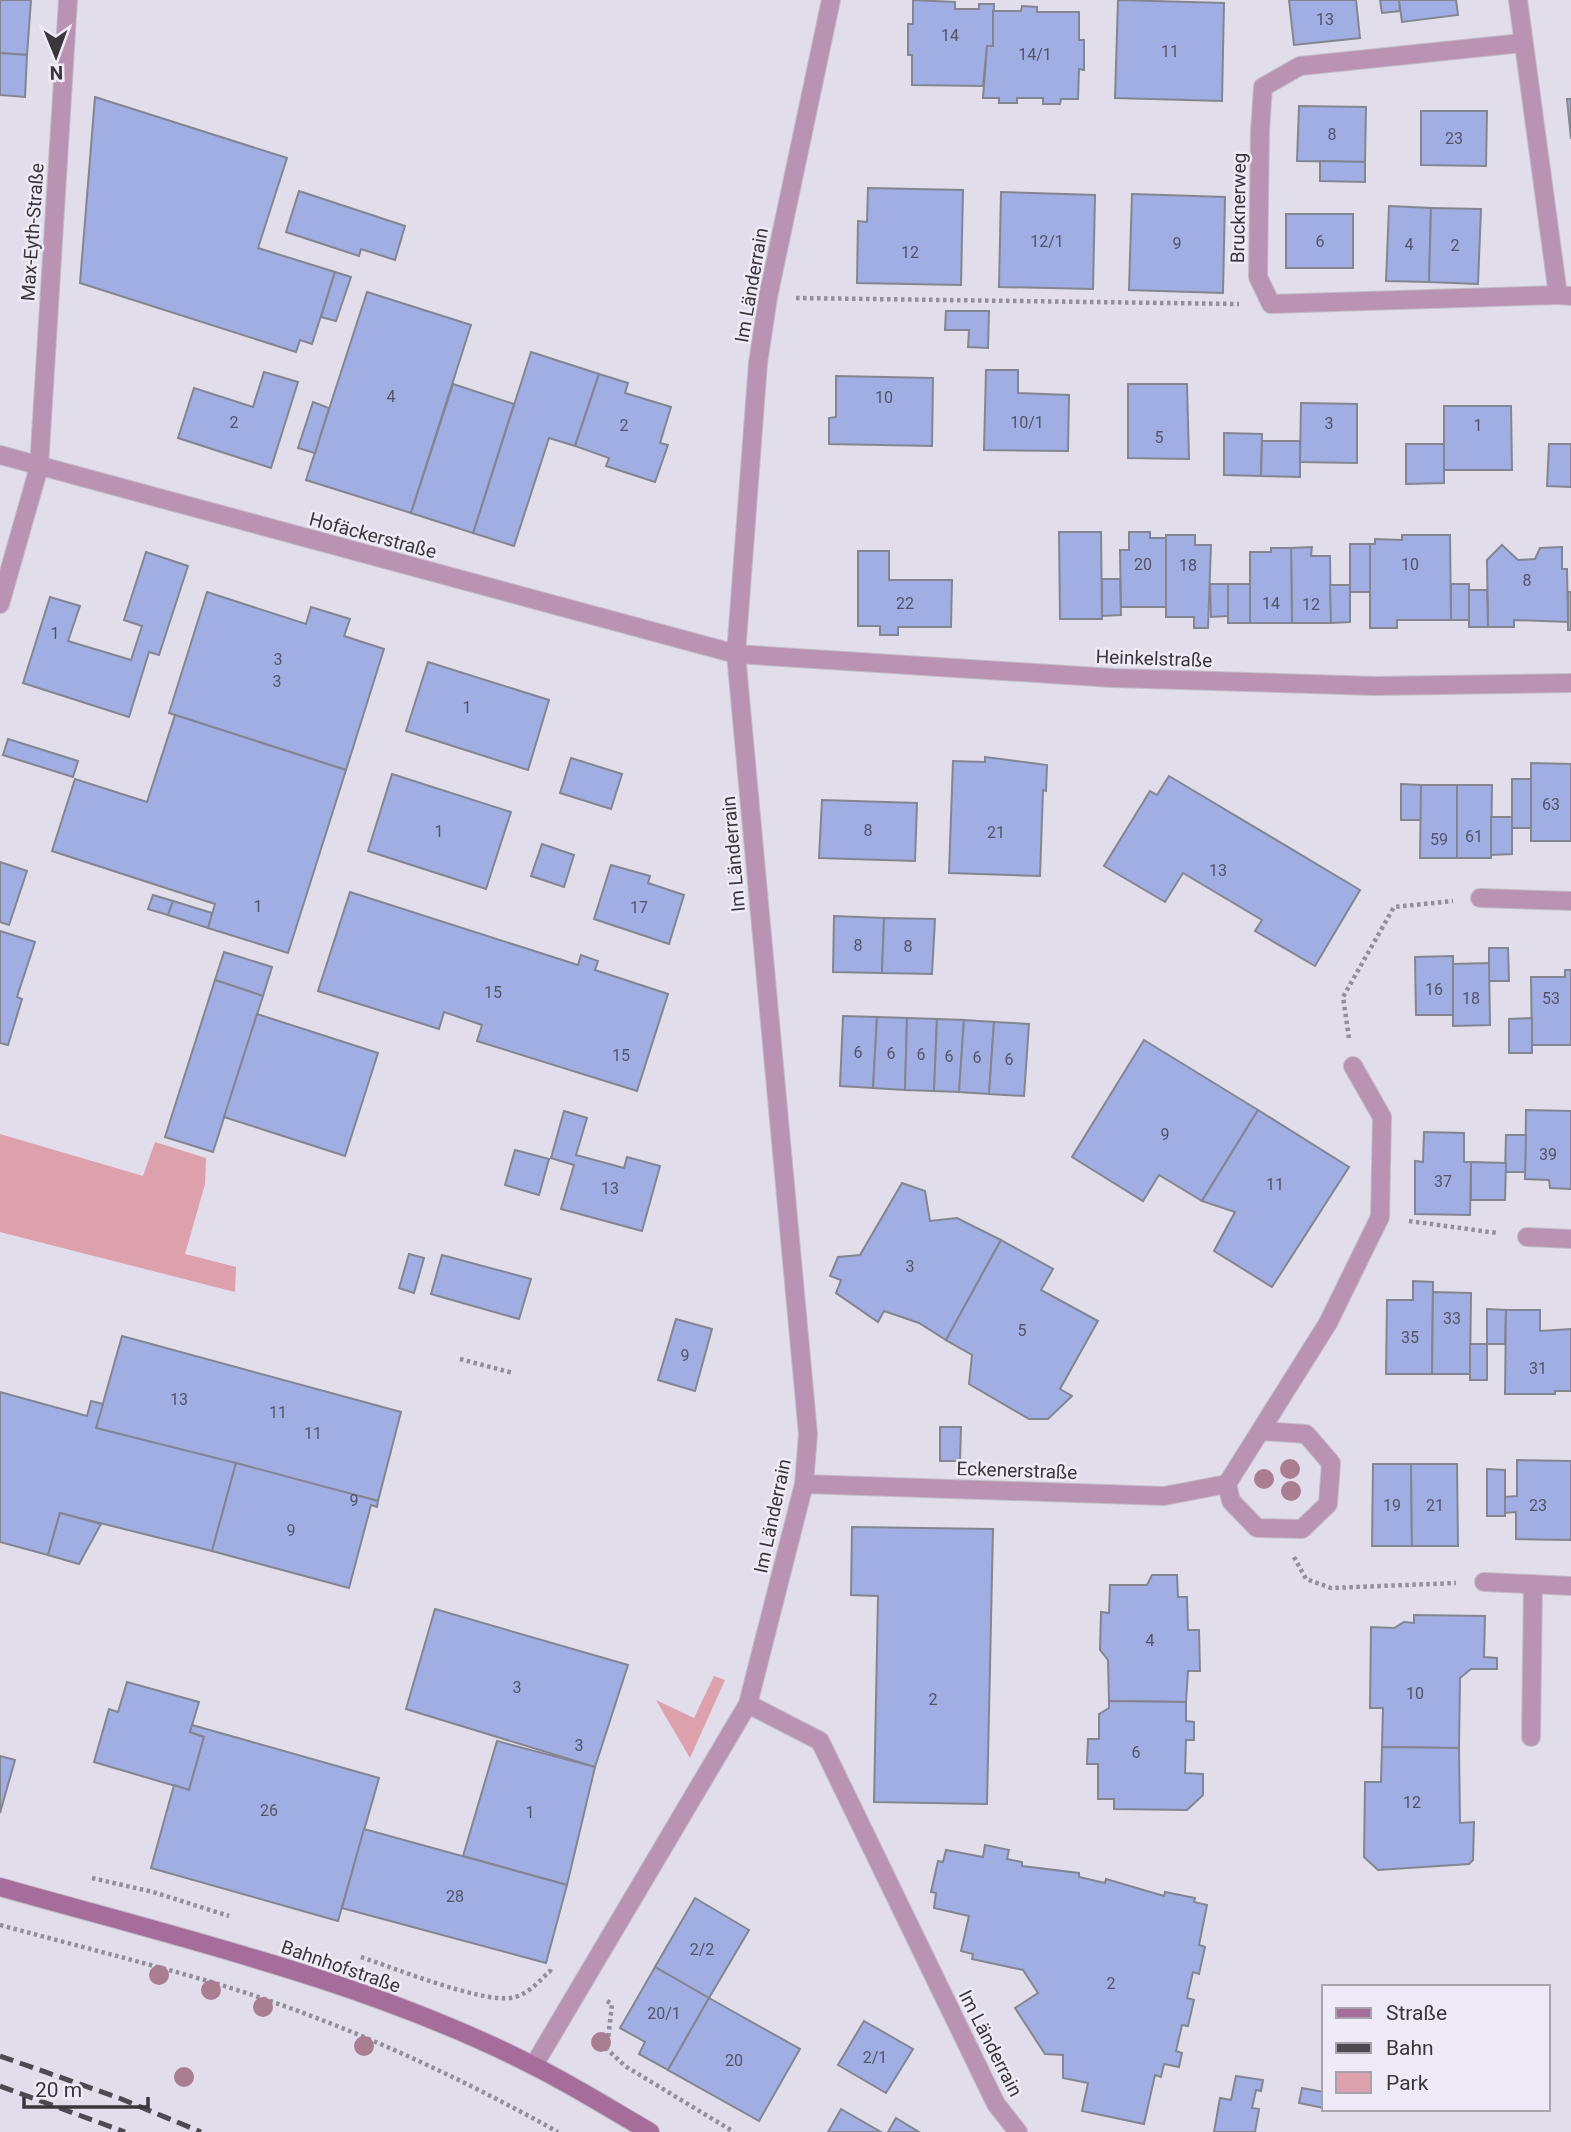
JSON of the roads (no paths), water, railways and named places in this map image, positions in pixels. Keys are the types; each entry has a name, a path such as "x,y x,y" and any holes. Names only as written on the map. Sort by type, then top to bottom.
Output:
{"main road":[{"name":"Bahnhofstraße","path":"0,1887 293,1971 425,2018 534,2065 650,2132"}],"street":[{"name":"Max-Eyth-Straße","path":"0,604 39,467 68,0"},
{"name":"Im Länderrain","path":"534,2065 748,1704 804,1484 808,1434 736,654 758,363 768,297 831,0"},
{"path":"1518,0 1522,43 1565,295"},
{"name":"Brucknerweg","path":"1522,43 1300,66 1264,87 1260,131 1258,277 1271,304 1565,295"},
{"name":"Hofäckerstraße","path":"0,455 736,654"},
{"name":"Heinkelstraße","path":"736,654 1126,678 1377,686 1571,683"},
{"path":"1480,898 1571,901"},
{"path":"1261,1431 1306,1434 1331,1463 1328,1504 1302,1529 1256,1528 1231,1501 1227,1484 1328,1322 1380,1217 1382,1117 1353,1066"},
{"path":"1527,1237 1571,1239"},
{"name":"Eckenerstraße","path":"804,1484 1164,1496 1227,1484"},
{"path":"1484,1583 1571,1586"},
{"path":"1531,1737 1533,1584"},
{"name":"Im Länderrain","path":"748,1704 820,1741 996,2104 1018,2132"}],"railway":[{"path":"0,2056 119,2098 201,2132"},
{"path":"0,2086 125,2132"}]}
